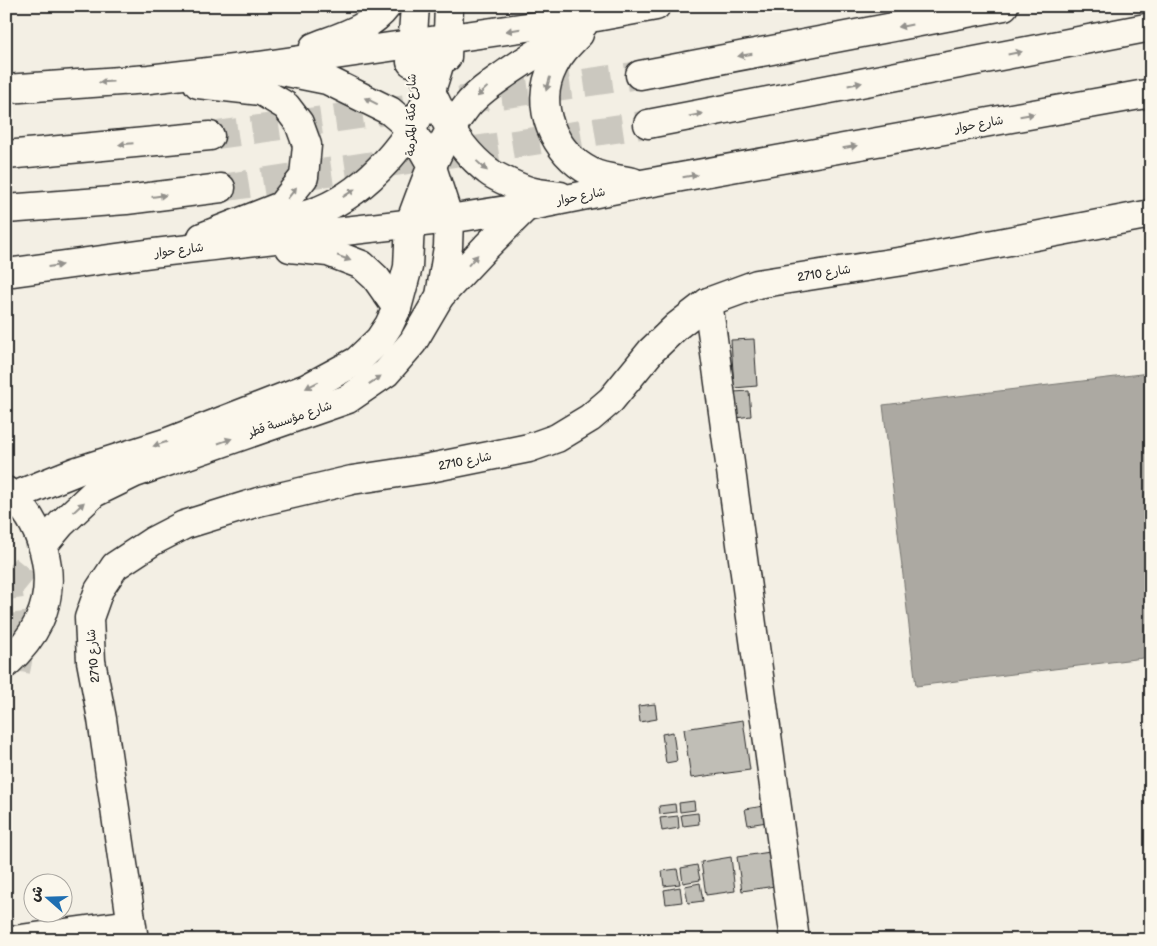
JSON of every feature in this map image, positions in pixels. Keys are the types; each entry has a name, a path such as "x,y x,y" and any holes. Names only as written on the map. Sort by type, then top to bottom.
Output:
{"main road":[{"path":"259,66 358,30 382,13 387,6"},
{"name":"شارع مكة المكرمة","path":"410,223 412,43 415,6"},
{"path":"449,6 446,40 450,129 449,219"},
{"path":"525,6 545,13 596,17"},
{"path":"6,89 148,79 259,66 412,43 446,40 656,6"},
{"path":"640,74 1004,6"},
{"path":"410,223 431,164 450,129 468,104 490,84 536,53 596,17"},
{"path":"596,17 564,49 552,69 544,95 547,116 552,133 561,148 592,173 642,184"},
{"path":"648,124 1151,27"},
{"path":"153,253 320,211 346,196 389,159 411,129 430,91 446,40"},
{"path":"412,43 430,91 450,129 474,159 488,172 532,192 574,198"},
{"path":"259,66 327,80 390,111 411,129 431,164 449,219"},
{"path":"148,79 261,91 286,106 299,123 307,145 304,177 281,206 226,229 153,253"},
{"name":"شارع حوار","path":"6,273 153,253 449,219 526,207 642,184 1151,93"},
{"path":"6,155 210,136"},
{"path":"6,220 126,200 222,188"},
{"path":"6,209 126,200"},
{"path":"440,296 526,207"},
{"name":"شارع 2710","path":"132,932 102,719 91,661 90,618 99,590 115,566 153,541 184,525 258,502 352,480 425,469 529,448 557,438 590,418 611,400 651,351 677,326 708,302 757,284 904,260 1151,214"},
{"name":"شارع مؤسسة قطر","path":"45,543 61,524 94,493 135,473 348,399 386,373 413,342 440,296 448,247 449,219"},
{"name":"شارع مؤسسة قطر","path":"14,492 168,442 307,388 357,361 379,340 397,308 408,267 410,223"},
{"path":"244,243 328,252 362,265 376,278 397,308"},
{"path":"708,302 795,940"},
{"path":"6,664 23,648 40,620 47,589 46,557 36,526 17,500 14,492"},
{"path":"13,940 132,932"}],"shaded area":[{"path":"1149,373 1151,385 1151,657 916,686 883,405"}],"building":[{"path":"754,339 757,386 734,388 731,340"},
{"path":"749,391 751,416 736,418 734,392"},
{"path":"655,704 657,719 640,722 638,706"},
{"path":"743,720 750,770 691,778 684,729"},
{"path":"673,732 677,761 666,763 662,734"},
{"path":"694,801 695,810 680,812 679,803"},
{"path":"675,804 676,812 660,814 659,806"},
{"path":"764,806 767,822 748,825 745,809"},
{"path":"698,813 699,824 683,826 681,815"},
{"path":"678,816 679,828 662,831 660,818"},
{"path":"770,852 775,886 742,891 737,857"},
{"path":"731,857 735,891 706,895 701,862"},
{"path":"697,865 700,880 683,883 681,868"},
{"path":"677,869 680,884 664,886 662,871"},
{"path":"700,883 703,901 688,903 685,886"},
{"path":"680,887 682,902 666,904 664,890"}],"tunnel":[{"path":"210,136 640,75"},
{"path":"221,188 648,124"},
{"path":"8,588 45,543"},
{"path":"6,572 18,661 16,671"}]}
